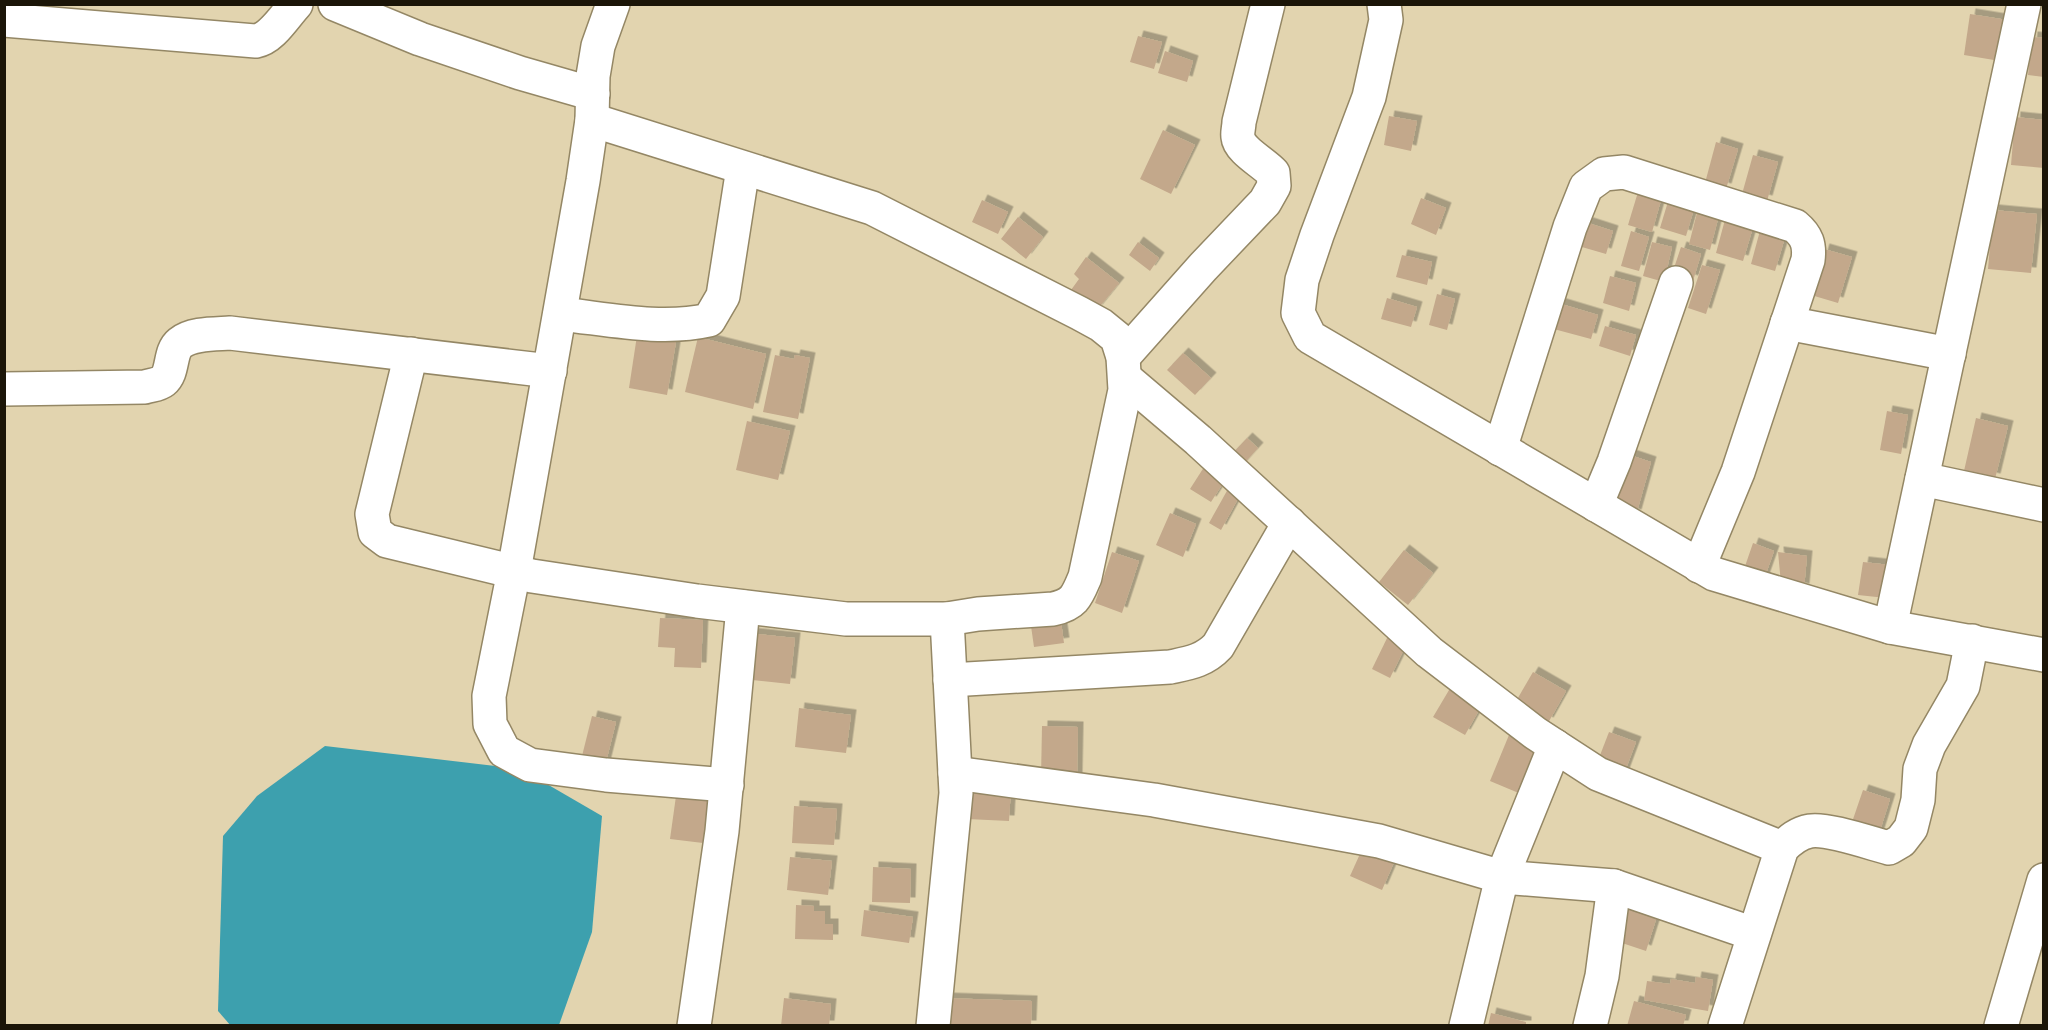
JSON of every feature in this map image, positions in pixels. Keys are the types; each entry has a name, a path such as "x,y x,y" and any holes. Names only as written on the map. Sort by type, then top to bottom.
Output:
{"street":[{"path":"4,20 256,41 263,40 270,35 296,4"},
{"path":"335,4 420,39 520,73 593,107 743,168 872,208 1101,325 1116,338 1124,367 1125,390 1085,577 1076,598 1065,606 1053,609 978,614 947,619 846,619 743,607 532,576 387,541 375,532 372,514 411,354"},
{"path":"613,4 598,46 593,76 593,107 560,314 489,696 490,723 504,752 530,765 606,775 727,785"},
{"path":"1124,367 1203,267 1266,202 1274,186 1273,173 1242,148 1238,140 1239,122 1268,4"},
{"path":"1384,4 1386,20 1369,97 1302,280 1298,313 1310,337 1714,574 1890,627 2043,654"},
{"path":"1890,627 1949,354 2030,15"},
{"path":"560,314 649,324 693,324 709,320 723,296 743,168"},
{"path":"1500,449 1570,227 1586,187 1604,174 1624,172 1796,226 1804,233 1810,247 1808,260 1738,472 1699,566"},
{"path":"1596,505 1614,462 1676,284"},
{"path":"1787,323 1949,354"},
{"path":"4,389 145,387 162,382 180,342 194,337 230,333 549,371"},
{"path":"1124,367 1198,440 1429,651 1535,733 1598,774 1782,848"},
{"path":"1922,479 2043,505"},
{"path":"950,680 1170,667 1198,661 1209,656 1218,646 1289,523"},
{"path":"694,1026 722,831 743,607"},
{"path":"933,1026 956,793 947,619"},
{"path":"1725,1026 1782,848 1793,837 1811,831 1831,833 1889,848 1901,841 1911,828 1918,800 1920,769 1929,745 1963,686 1972,641"},
{"path":"1466,1026 1502,876 1555,746"},
{"path":"955,773 1154,800 1379,841 1502,876 1614,886 1754,934"},
{"path":"2001,1026 2036,930 2043,879"},
{"path":"1590,1026 1602,976 1614,886"}],"water":[{"path":"325,746 521,769 602,816 592,932 559,1025 231,1026 218,1011 223,836 257,796"}],"building":[{"path":"1970,14 2007,20 2000,61 1964,55"},
{"path":"1138,36 1162,42 1154,69 1130,62"},
{"path":"2032,37 2044,38 2044,77 2028,75"},
{"path":"1165,51 1193,61 1187,82 1158,73"},
{"path":"1389,116 1417,121 1411,151 1384,145"},
{"path":"2015,117 2044,120 2044,168 2011,165"},
{"path":"1163,130 1195,145 1171,194 1140,179"},
{"path":"1716,142 1738,149 1726,189 1705,183"},
{"path":"1753,155 1778,162 1767,201 1742,194"},
{"path":"1638,192 1661,200 1652,232 1628,225"},
{"path":"1670,195 1696,202 1686,236 1660,228"},
{"path":"1421,198 1446,208 1436,235 1411,224"},
{"path":"982,200 1008,212 998,234 972,222"},
{"path":"1699,205 1720,211 1710,250 1689,244"},
{"path":"1993,210 2037,214 2031,273 1988,269"},
{"path":"1726,216 1754,224 1743,261 1716,253"},
{"path":"1018,217 1043,237 1026,259 1001,239"},
{"path":"1582,221 1613,231 1606,254 1575,245"},
{"path":"1761,227 1786,234 1775,271 1751,264"},
{"path":"1631,231 1649,237 1639,271 1621,266"},
{"path":"1138,242 1159,258 1150,271 1129,255"},
{"path":"1652,242 1672,247 1664,282 1643,276"},
{"path":"1681,247 1701,254 1693,281 1672,274"},
{"path":"1824,249 1852,257 1838,303 1811,295"},
{"path":"1402,255 1432,262 1427,285 1396,277"},
{"path":"1086,257 1119,283 1097,310 1071,290 1079,279 1074,274"},
{"path":"1702,265 1720,270 1706,314 1688,308"},
{"path":"1610,276 1636,283 1629,311 1603,303"},
{"path":"1437,294 1455,299 1447,330 1429,325"},
{"path":"1387,298 1417,307 1411,327 1381,319"},
{"path":"1558,303 1598,315 1591,339 1550,328"},
{"path":"1605,326 1636,335 1630,356 1599,346"},
{"path":"638,329 677,336 667,395 629,388"},
{"path":"698,337 766,354 753,409 685,392"},
{"path":"1183,353 1211,378 1195,395 1167,370"},
{"path":"775,355 794,359 795,355 810,358 798,419 763,412"},
{"path":"1887,411 1908,415 1901,454 1880,450"},
{"path":"1976,418 2008,426 1995,479 1964,471"},
{"path":"747,421 790,431 778,480 736,470"},
{"path":"1247,438 1258,448 1239,469 1228,458"},
{"path":"1627,454 1651,462 1636,515 1611,507"},
{"path":"1206,464 1227,477 1211,502 1190,489"},
{"path":"1228,489 1240,495 1221,530 1209,523"},
{"path":"1170,513 1196,524 1183,557 1156,545"},
{"path":"1753,543 1774,551 1762,585 1741,578"},
{"path":"1404,550 1433,573 1408,605 1379,582"},
{"path":"1112,552 1139,561 1122,613 1095,603"},
{"path":"1778,552 1807,556 1804,589 1781,584"},
{"path":"1863,562 1890,565 1886,598 1858,595"},
{"path":"660,618 703,620 701,668 674,667 675,648 658,647"},
{"path":"1061,622 1064,643 1034,647 1031,626"},
{"path":"748,633 795,638 790,684 743,679"},
{"path":"1389,634 1407,643 1390,678 1372,669"},
{"path":"1533,672 1566,691 1548,723 1515,703"},
{"path":"1452,685 1483,703 1465,735 1433,717"},
{"path":"799,708 851,715 846,753 795,747"},
{"path":"592,716 616,722 605,766 581,760"},
{"path":"1042,726 1078,727 1077,779 1041,778"},
{"path":"1609,732 1636,742 1624,774 1597,763"},
{"path":"1509,735 1540,748 1521,794 1490,781"},
{"path":"969,784 1011,787 1009,821 967,819"},
{"path":"1863,790 1890,799 1878,837 1850,828"},
{"path":"676,796 709,800 703,843 670,839"},
{"path":"794,806 837,809 834,845 792,843"},
{"path":"1364,845 1395,860 1382,890 1350,876"},
{"path":"790,857 832,861 828,895 787,890"},
{"path":"873,867 911,869 910,903 872,902"},
{"path":"1629,900 1659,910 1646,951 1616,941"},
{"path":"796,905 814,906 814,911 825,911 825,924 833,924 833,940 795,939"},
{"path":"864,910 913,917 909,943 861,936"},
{"path":"1696,977 1713,980 1708,1011 1644,1000 1647,981 1670,984 1671,979 1695,983"},
{"path":"784,998 831,1004 829,1026 781,1026"},
{"path":"943,998 1032,1001 1031,1026 942,1026"},
{"path":"1634,1001 1686,1015 1683,1026 1627,1026"},
{"path":"1491,1013 1526,1022 1526,1026 1488,1026"}]}
